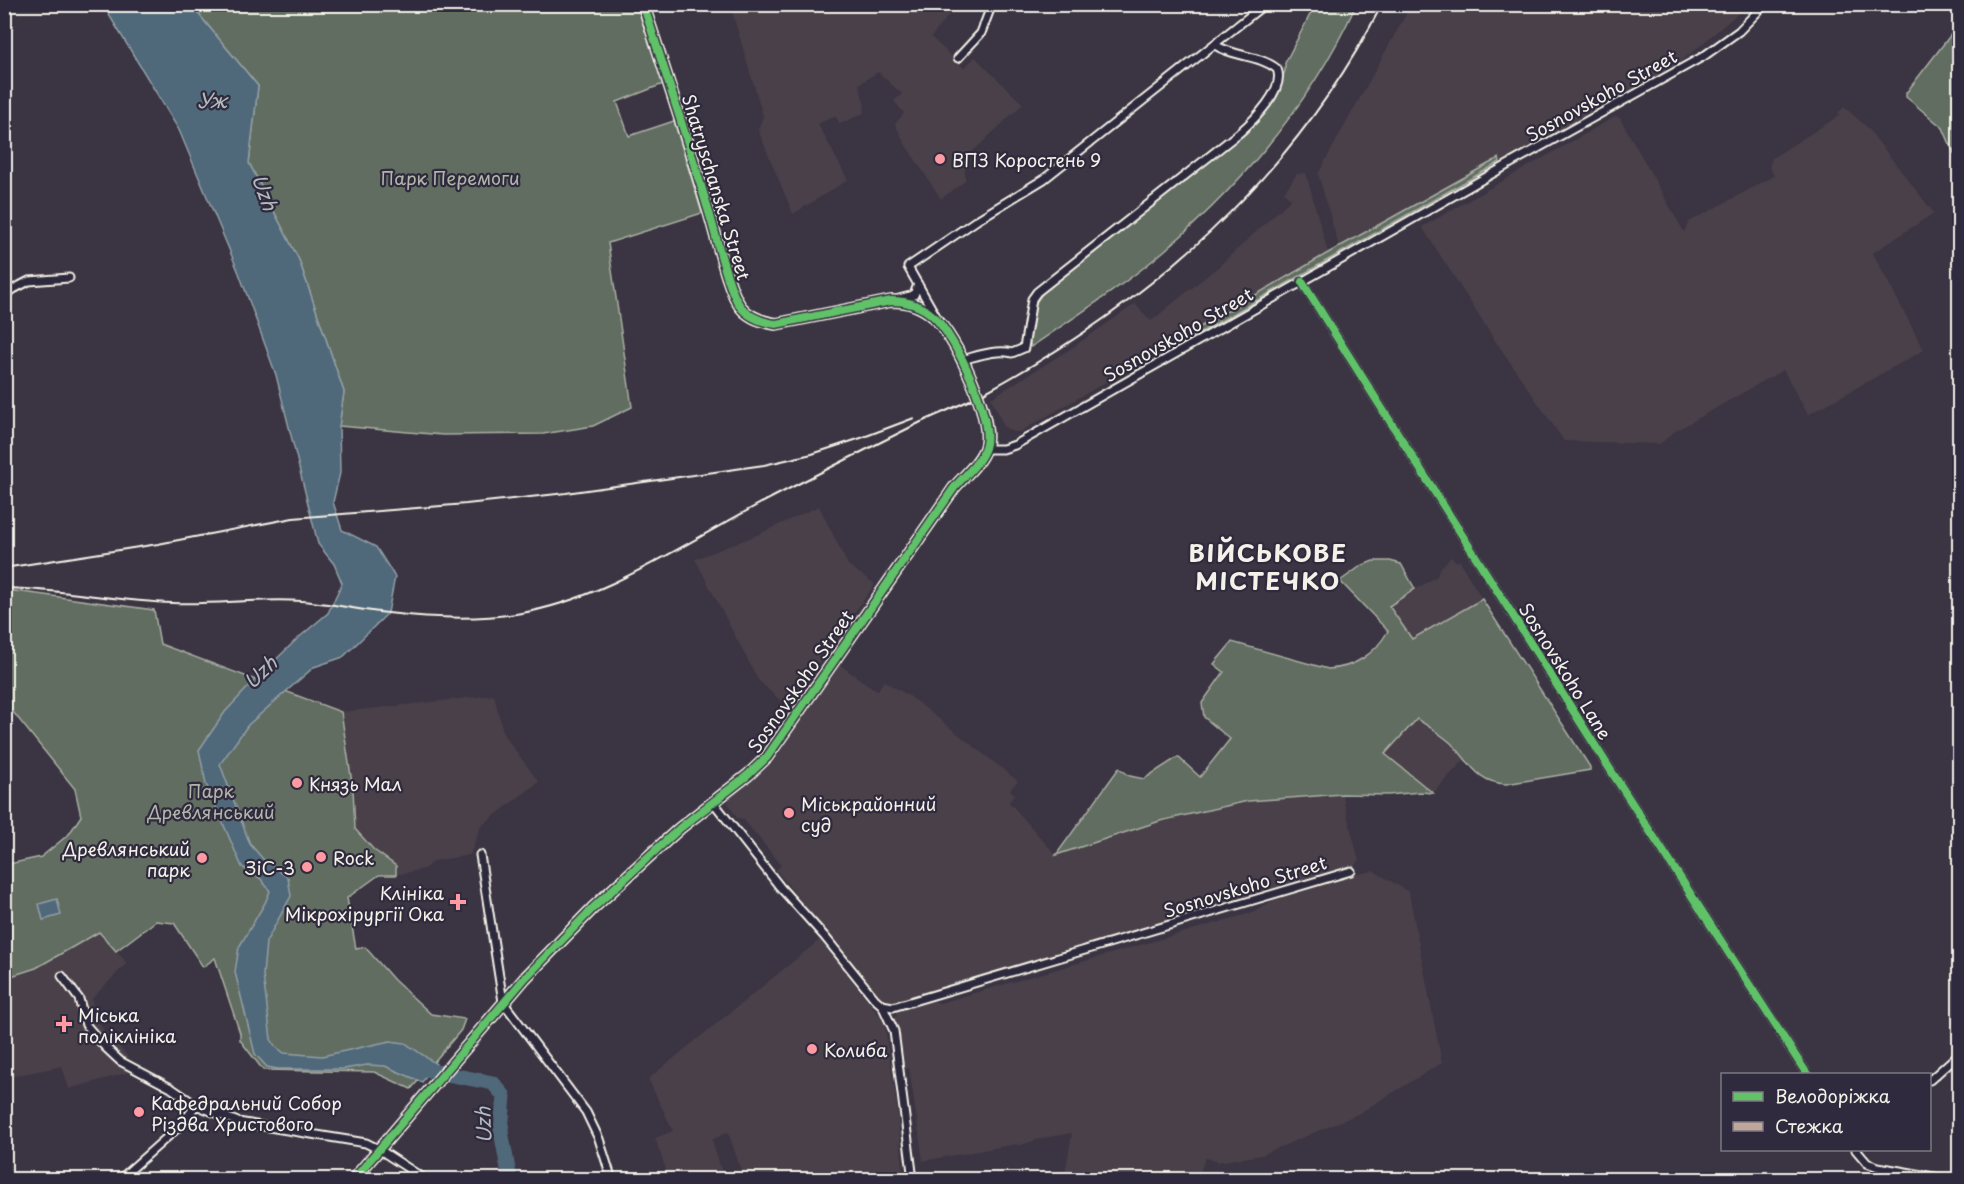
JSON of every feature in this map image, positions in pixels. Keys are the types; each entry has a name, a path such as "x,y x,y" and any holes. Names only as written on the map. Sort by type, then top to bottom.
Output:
{"street":[{"name":"Shatryschanska Street","path":"643,4 730,283 740,305 752,317 762,322 776,324 891,301 917,306 930,313 954,342 976,390 987,426 985,449"},
{"path":"958,58 982,32 992,4"},
{"path":"940,323 908,267 980,218 1047,177 1265,4"},
{"name":"Sosnovskoho Street","path":"380,1150 503,1002 594,908 680,828 714,803 767,757 954,488 978,461 985,449 1003,449 1015,445 1704,56 1739,31 1765,4"},
{"path":"1939,4 1942,7 1945,4"},
{"path":"961,360 994,352 1004,351 1012,354 1024,348 1033,297 1039,290 1239,133 1257,116 1277,88 1280,75 1278,71 1271,65 1226,51 1215,45"},
{"path":"4,294 29,281 69,278"},
{"name":"Sosnovskoho Lane","path":"1302,282 1615,777 1806,1073"},
{"path":"891,301 914,295 918,284"},
{"path":"714,803 780,887 825,936 882,1005 894,1031 913,1179"},
{"path":"480,855 503,1002 586,1112 602,1148 612,1179"},
{"name":"Sosnovskoho Street","path":"882,1005 893,1007 904,1005 1351,871"},
{"path":"62,976 79,999 86,1025 105,1047 120,1061 171,1088 196,1105 238,1122 366,1143 426,1179"},
{"path":"1931,1078 1959,1053"},
{"path":"119,1179 182,1124 196,1105"},
{"path":"354,1179 380,1150"},
{"path":"1858,1151 1867,1163 1878,1167 1950,1179"}],"shaded area":[{"path":"730,5 957,5 931,37 964,68 975,57 1023,104 965,159 965,181 941,199 905,144 895,124 904,113 894,101 902,94 878,72 859,84 865,106 864,113 840,124 835,116 818,124 848,180 793,214 758,130 763,116"},
{"path":"1411,5 1748,5 1683,60 1630,92 1515,155 1500,162 1498,159 1339,247 1318,174"},
{"path":"1844,107 1866,126 1934,213 1873,253 1924,350 1808,415 1783,370 1674,432 1660,444 1564,441 1494,339 1422,227 1616,116 1620,118 1684,232 1689,222 1774,176 1769,167 1772,158 1840,115 1838,113"},
{"path":"1306,173 1328,253 1020,432 1013,432 1004,427 991,398 1067,351 1135,304 1151,321 1220,265 1291,199 1284,192 1297,174"},
{"path":"819,506 848,565 875,584 787,707 758,680 695,559 757,535"},
{"path":"1451,557 1457,562 1459,560 1482,599 1412,640 1389,606 1437,576 1439,569"},
{"path":"840,665 877,691 884,681 911,697 1018,781 1010,790 1015,794 1009,802 1056,855 1160,821 1248,801 1342,794 1359,861 1355,865 1239,901 897,1001 888,1001 871,987 776,870 781,865 743,819 737,818 728,803 731,796 776,759 797,724"},
{"path":"494,695 504,735 539,782 481,826 470,855 434,861 424,869 396,875 396,866 374,850 355,829 353,789 341,712"},
{"path":"1417,718 1454,747 1464,760 1433,793 1385,754"},
{"path":"1374,871 1409,892 1442,1063 1358,1114 1262,1155 1217,1162 1205,1158 1198,1179 1064,1179 1072,1133 1043,1138 1018,1146 1017,1144 923,1161 909,1068 901,1070 894,1020 898,1011 933,1001 940,1003 1254,912 1280,896"},
{"path":"99,932 127,963 92,999 94,1014 105,1033 111,1035 132,1063 130,1072 69,1089 62,1066 5,1078 5,978 36,968"},
{"path":"822,938 884,1021 897,1106 904,1179 841,1179 840,1175 827,1180 744,1179 728,1132 712,1140 724,1179 669,1179 655,1138 673,1131 648,1079"}],"green space":[{"name":"Парк Перемоги","path":"191,5 639,5 663,84 617,102 629,136 674,121 702,213 608,243 632,407 593,426 543,434 443,435 339,426 344,392 299,260 249,163 258,86"},
{"path":"1315,5 1356,5 1319,74 1274,138 1221,197 1164,251 1116,289 1031,347 1028,333 1030,319 1042,294 1244,132 1274,96 1285,71 1285,63"},
{"path":"1959,24 1959,159 1943,128 1906,97 1906,93"},
{"path":"1499,158 1500,162 1184,342 1179,339 1328,253"},
{"path":"1373,561 1390,561 1401,564 1415,589 1389,606 1412,639 1482,599 1590,770 1506,784 1497,783 1482,777 1451,743 1417,719 1385,754 1433,793 1342,794 1248,801 1160,821 1056,855 1119,768 1130,776 1144,779 1178,757 1200,777 1230,739 1204,717 1202,703 1224,672 1214,664 1232,642 1328,669 1355,663 1370,653 1388,631 1340,581 1361,566"},
{"name":"Парк Древлянський","path":"15,591 154,610 160,644 341,712 353,789 355,829 374,850 396,866 396,875 379,875 347,898 356,949 365,947 394,980 431,1014 465,1019 461,1030 411,1089 374,1072 263,1070 240,1040 240,1033 215,958 203,967 174,923 156,921 116,951 99,932 36,968 5,978 4,865 41,857 69,834 81,816 75,789 5,702 5,592"}],"water":[{"name":"Уж","path":"103,5 191,5 258,86 249,163 299,260 344,392 339,426 340,473 333,502 342,530 376,547 395,577 388,613 343,657 314,667 248,725 220,764 250,844 263,859 288,878 291,896 266,942 263,975 271,1039 275,1046 284,1053 322,1056 390,1041 405,1043 436,1064 422,1082 385,1066 367,1065 344,1069 278,1069 267,1067 255,1054 235,972 239,947 270,891 261,879 242,867 206,784 199,750 225,712 255,680 297,639 328,613 342,583 334,564 318,544 276,375 239,273 179,130"},
{"path":"57,899 61,915 43,920 39,904"}],"waterway":[{"name":"Uzh","path":"413,1063 426,1070 493,1083 504,1096 501,1131 510,1180"}],"railway":[{"path":"4,588 172,603 301,601 388,613 452,618 516,614 550,607 583,596 647,566 741,514 921,422 980,395 1042,359 1101,320 1158,277 1211,231 1261,180 1306,125 1347,67 1382,4"},
{"path":"4,568 158,544 293,518 466,504 566,493 764,465 812,454 914,418"}],"marked path":[{"path":"1939,4 1942,7 1945,4"}],"cycle path":[{"path":"353,1180 525,978 593,908 680,828 748,775 767,757 954,488 976,464 985,448 987,435 984,418 979,399 962,359 942,326 933,316 918,306 891,301 776,324 756,319 740,306 726,273 692,155 643,4"},
{"path":"1302,282 1615,777 1806,1073"}],"place":[{"name":"ВПЗ Коростень 9","path":"940,159"},
{"name":"Князь Мал","path":"297,783"},
{"name":"Міськрайонний суд","path":"789,813"},
{"name":"Rock","path":"321,857"},
{"name":"Древлянський парк","path":"202,858"},
{"name":"ЗіС-3","path":"307,867"},
{"name":"Клініка Мікрохірургії Ока","path":"458,902"},
{"name":"Міська поліклініка","path":"64,1024"},
{"name":"Колиба","path":"812,1049"},
{"name":"Кафедральний Собор Різдва Христового","path":"139,1112"}],"district":[{"name":"ВІЙСЬКОВЕ МІСТЕЧКО","path":"1268,566"}]}
